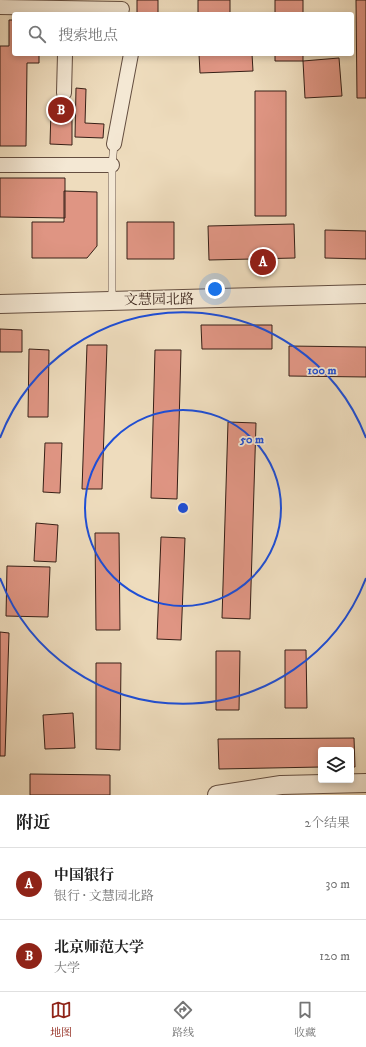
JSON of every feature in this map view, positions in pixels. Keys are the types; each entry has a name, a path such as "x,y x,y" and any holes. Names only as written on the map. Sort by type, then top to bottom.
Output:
{"street":[{"path":"0,7 122,8"},
{"path":"64,93 65,56"},
{"path":"114,144 131,56"},
{"path":"0,165 112,165"},
{"name":"文慧园北路","path":"0,304 366,294"},
{"path":"217,795 281,785 366,783"}],"lane":[{"path":"112,301 112,165 114,144"}],"building":[{"path":"137,0 158,0 158,12 137,12"},
{"path":"198,0 230,0 230,12 198,12"},
{"path":"275,0 303,0 303,12 275,12"},
{"path":"356,0 366,0 366,98 357,98"},
{"path":"9,20 12,20 12,56 39,56 39,63 27,63 26,146 0,146 0,46 9,46"},
{"path":"199,56 252,56 253,71 200,73"},
{"path":"275,56 303,56 303,61 275,61"},
{"path":"339,58 342,96 305,98 303,61"},
{"path":"76,88 86,89 85,123 104,124 103,138 75,137"},
{"path":"255,91 286,91 286,216 255,216"},
{"path":"51,110 72,110 72,145 50,144"},
{"path":"0,178 65,178 65,218 0,217"},
{"path":"64,191 97,192 97,246 87,258 32,258 32,222 64,222"},
{"path":"127,222 174,222 174,259 127,259"},
{"path":"294,224 295,258 209,260 208,226"},
{"path":"325,230 366,231 366,259 325,258"},
{"path":"201,325 272,325 272,349 202,349"},
{"path":"0,329 22,330 22,352 0,352"},
{"path":"87,345 107,345 102,489 82,489"},
{"path":"289,346 366,347 366,377 289,376"},
{"path":"29,349 49,350 48,417 28,417"},
{"path":"155,350 181,350 177,499 151,498"},
{"path":"228,422 256,423 250,619 222,618"},
{"path":"45,443 62,443 60,493 43,492"},
{"path":"36,523 58,525 56,562 34,561"},
{"path":"95,533 119,533 120,630 96,630"},
{"path":"161,537 185,538 181,640 157,639"},
{"path":"7,566 50,567 48,617 6,616"},
{"path":"0,632 9,633 5,756 0,756"},
{"path":"285,650 306,650 307,708 285,708"},
{"path":"216,651 240,651 239,710 216,710"},
{"path":"96,663 121,663 120,750 96,749"},
{"path":"73,713 75,748 45,749 43,715"},
{"path":"354,738 355,767 354,747 318,747 318,767 219,769 218,739"},
{"path":"30,774 110,775 110,795 30,795"}],"place":[{"name":"北京师范大学","path":"61,110"},
{"name":"中国银行","path":"263,262"}]}
